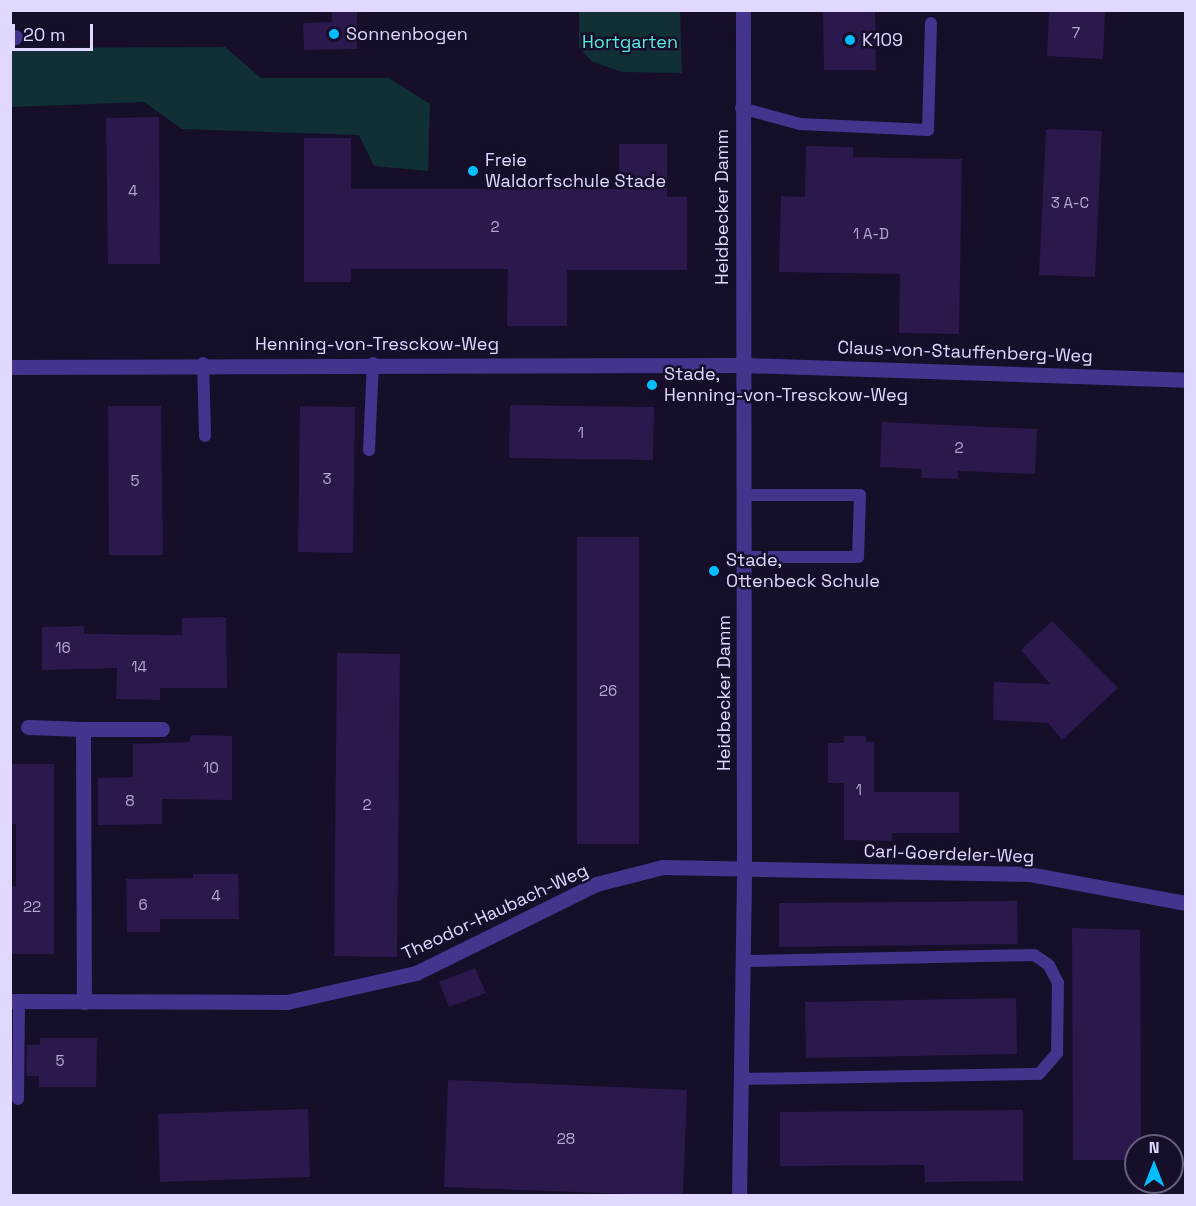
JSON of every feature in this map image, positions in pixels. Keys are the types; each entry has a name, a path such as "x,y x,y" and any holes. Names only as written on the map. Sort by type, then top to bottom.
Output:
{"street":[{"name":"Heidbecker Damm","path":"739,1196 744,866 741,108 743,10"},
{"name":"Henning-von-Tresckow-Weg","path":"10,367 203,363 743,365"},
{"name":"Claus-von-Stauffenberg-Weg","path":"743,365 1185,380"},
{"path":"28,728 162,729"},
{"path":"83,729 84,1002"},
{"name":"Carl-Goerdeler-Weg","path":"744,866 1029,874 1185,903"},
{"name":"Theodor-Haubach-Weg","path":"15,1002 287,1002 416,974 596,884 663,867 744,866"}],"lane":[{"path":"741,108 800,124 928,130 931,23"},
{"path":"203,363 205,436"},
{"path":"369,450 373,363"},
{"path":"743,495 860,495 858,557 743,557"},
{"path":"741,1079 1039,1074 1057,1053 1058,983 1049,965 1034,955 743,961"},
{"path":"15,1002 18,1099"}],"green space":[{"name":"Hortgarten","path":"579,11 680,11 682,73 622,72 591,61 579,47"},
{"path":"225,47 261,78 389,78 430,104 428,171 374,166 359,135 182,129 144,102 11,107 11,48"}],"building":[{"path":"332,10 357,10 357,49 304,50 303,23 332,22"},
{"name":"K109","path":"823,10 875,10 876,70 824,70"},
{"path":"1049,10 1105,10 1103,59 1047,56"},
{"path":"159,117 160,264 108,264 106,118"},
{"path":"1046,129 1102,131 1095,277 1039,275"},
{"path":"304,138 351,138 351,189 619,189 619,144 667,144 667,197 687,197 687,270 567,270 567,326 507,326 508,269 351,269 351,282 304,282"},
{"path":"806,146 853,147 853,157 962,159 959,334 899,333 900,274 779,272 781,196 805,197"},
{"path":"510,405 654,407 653,460 509,458"},
{"path":"108,406 161,406 163,555 109,555"},
{"path":"300,406 355,407 353,553 298,552"},
{"path":"882,422 1037,429 1035,474 958,471 958,479 921,478 922,469 880,467"},
{"path":"577,537 639,537 639,844 577,844"},
{"path":"226,617 227,688 160,688 160,700 116,699 117,668 42,670 42,627 84,626 84,634 182,635 182,618"},
{"path":"1052,621 1118,688 1062,740 1048,723 993,720 994,682 1050,684 1021,650"},
{"path":"337,653 400,654 397,957 334,956"},
{"path":"191,735 232,736 232,800 162,799 162,824 98,825 98,778 133,777 133,744 190,742"},
{"path":"844,736 866,736 866,742 874,742 874,792 959,792 959,833 892,833 892,841 844,840 844,783 828,783 828,743 844,743"},
{"path":"10,764 54,764 54,954 12,954 10,886 16,886 16,824 10,824"},
{"path":"193,874 238,874 239,919 160,919 160,932 127,932 126,879 193,878"},
{"path":"1017,901 1018,944 779,947 779,903"},
{"path":"1072,928 1140,930 1141,1134 1124,1134 1124,1160 1073,1160"},
{"path":"475,968 486,993 449,1007 439,982"},
{"path":"1016,998 1017,1054 806,1058 805,1002"},
{"path":"40,1038 97,1038 96,1087 39,1087 39,1076 26,1076 27,1045 40,1045"},
{"path":"448,1080 687,1090 683,1196 444,1187"},
{"path":"308,1109 310,1177 160,1182 158,1114"},
{"path":"1023,1110 1023,1181 925,1182 924,1165 780,1166 780,1112"}],"place":[{"name":"Sonnenbogen","path":"334,34"},
{"name":"K109","path":"850,40"},
{"name":"Freie Waldorfschule Stade","path":"473,171"},
{"name":"Stade, Henning-von-Tresckow-Weg","path":"652,385"},
{"name":"Stade, Ottenbeck Schule","path":"714,571"}]}
